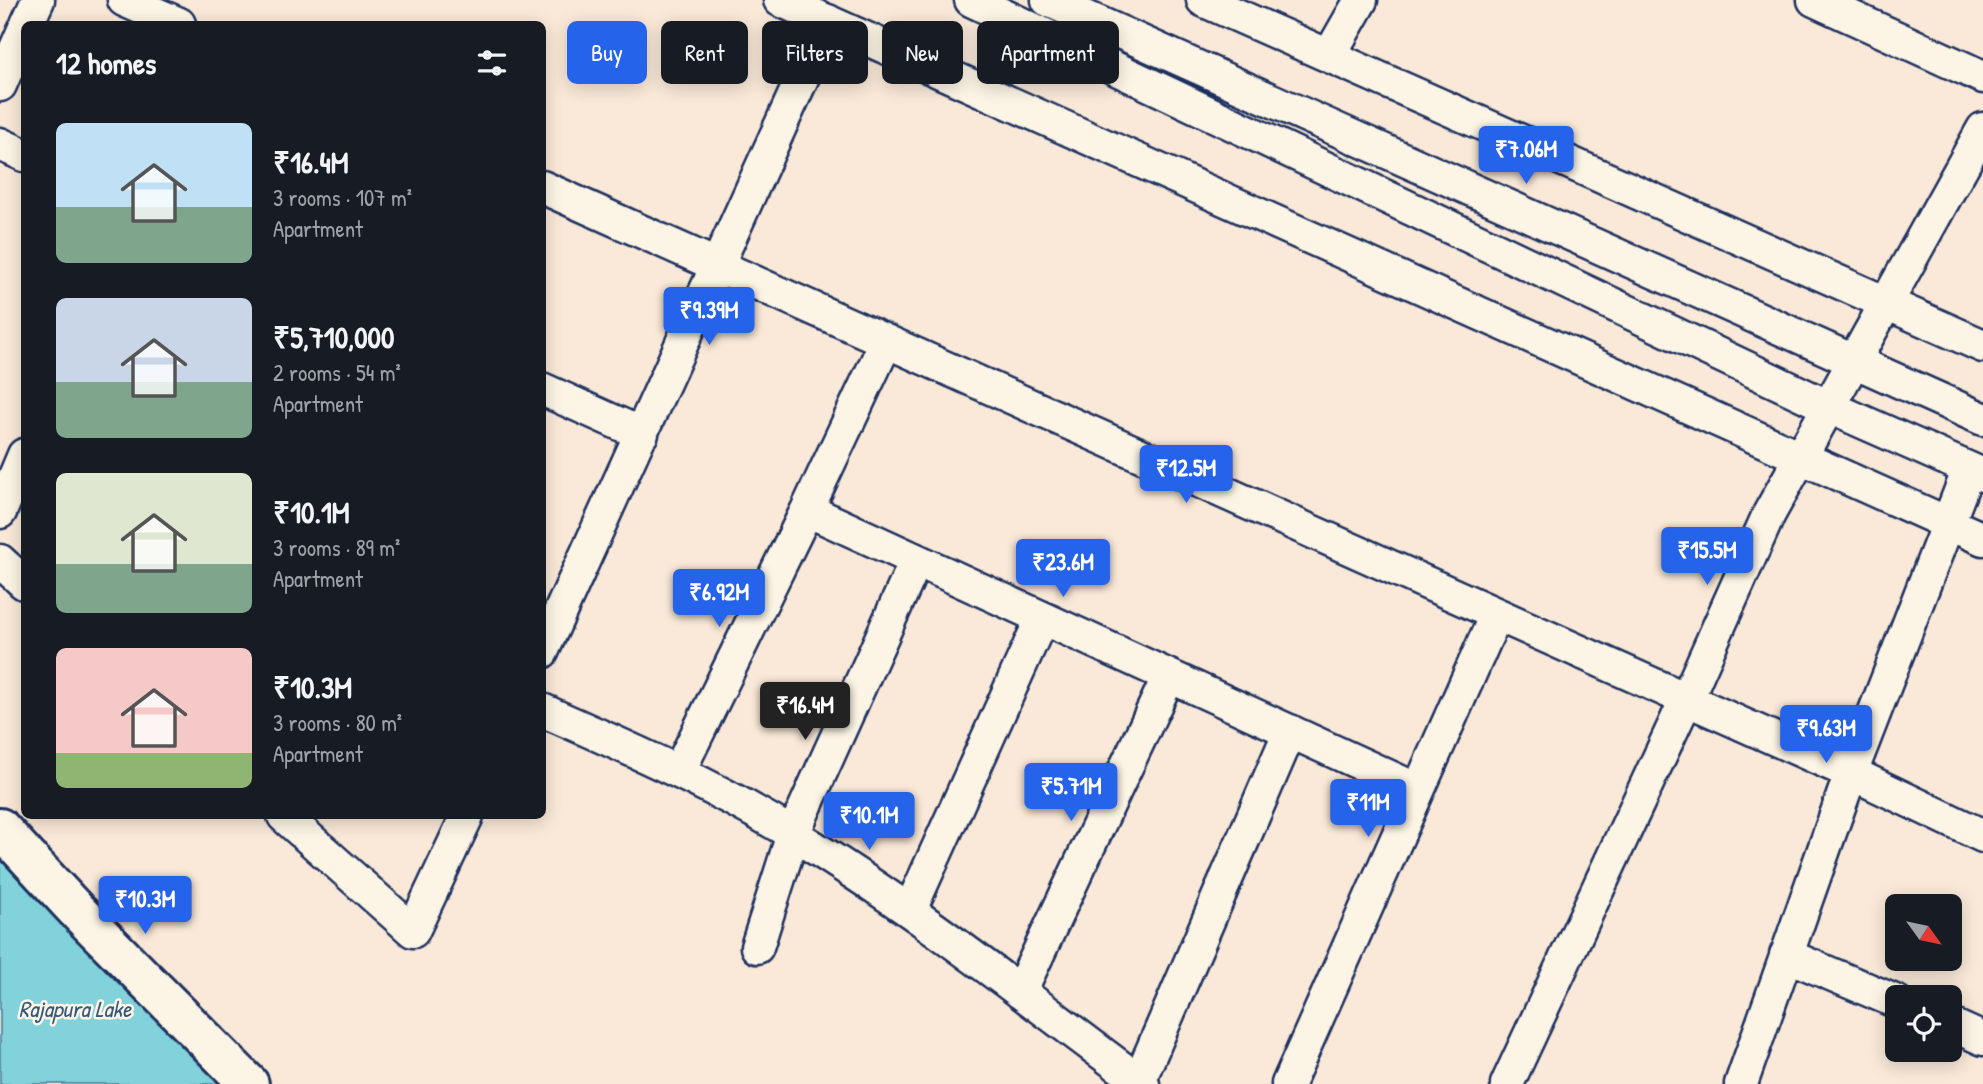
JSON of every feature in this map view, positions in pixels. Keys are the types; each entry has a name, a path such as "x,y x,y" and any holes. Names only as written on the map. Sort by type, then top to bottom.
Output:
{"street":[{"path":"28,21 38,0"},
{"path":"124,0 172,21"},
{"path":"780,0 828,21"},
{"path":"1048,0 1983,419"},
{"path":"1203,0 1983,346"},
{"path":"1329,56 1362,0"},
{"path":"1821,1 1983,77"},
{"path":"980,2 1827,406 1976,472 1946,523 1851,773 1743,1083"},
{"path":"0,85 21,37"},
{"path":"868,39 1983,539"},
{"path":"546,643 799,84"},
{"path":"1507,1084 1686,700 1769,514 1983,129"},
{"path":"0,144 21,154"},
{"path":"546,189 1851,773 1983,836"},
{"path":"679,771 886,342"},
{"path":"546,390 642,433"},
{"path":"0,512 21,462"},
{"path":"807,510 1419,790"},
{"path":"0,561 21,580"},
{"path":"757,947 793,834 916,561"},
{"path":"1288,1084 1496,615"},
{"path":"910,910 1042,618"},
{"path":"1020,992 1169,676"},
{"path":"546,712 679,771 793,834 910,910 1141,1083 1290,731"},
{"path":"287,819 413,931 466,819"},
{"path":"0,828 78,912 249,1084"},
{"path":"1786,955 1885,997"},
{"path":"1962,1029 1983,1039"}],"water":[{"name":"Rajapura Lake","path":"0,815 257,1084 0,1084"}]}
